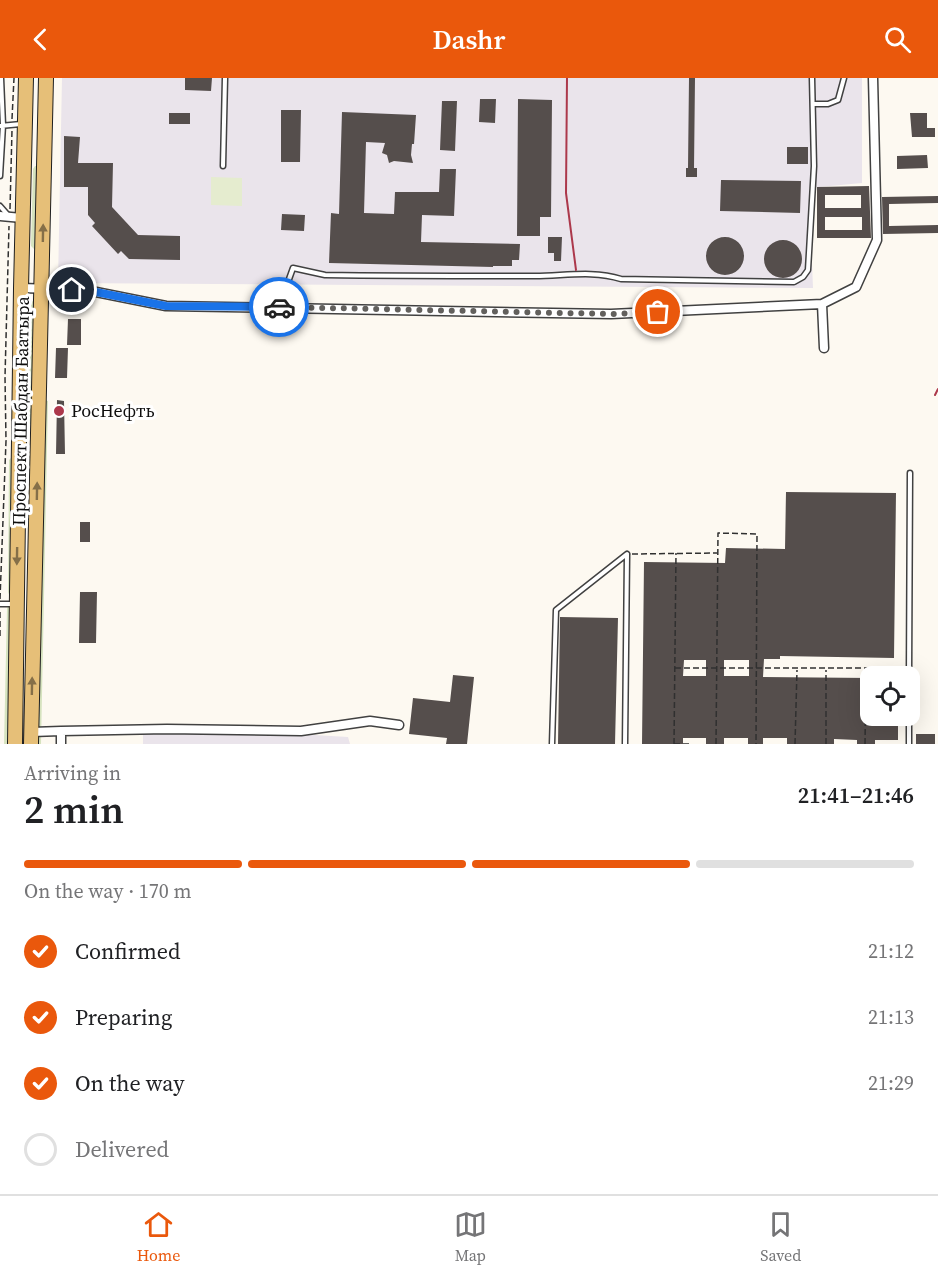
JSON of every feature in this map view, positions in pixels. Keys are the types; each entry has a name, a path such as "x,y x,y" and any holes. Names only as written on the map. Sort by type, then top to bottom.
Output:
{"main road":[{"name":"Проспект Шабдан Баатыра","path":"15,744 21,288 11,217 24,157 18,124 26,78"},
{"name":"Проспект Шабдан Баатыра","path":"31,738 46,78"},
{"path":"18,124 44,124"},
{"path":"24,157 44,158"},
{"path":"19,445 38,445"}],"street":[{"path":"21,288 86,290 166,306 611,314 822,304 856,287 877,240 873,78"},
{"path":"822,304 824,348"},
{"path":"31,738 61,731 167,729 301,731 370,721 399,725"},
{"path":"61,731 61,744"}],"lane":[{"path":"0,176 2,78"},
{"path":"223,166 225,78"},
{"path":"279,307 293,268 325,275 607,274 621,279 794,282 803,277 808,270 814,166 812,78"},
{"path":"813,104 828,104 838,100 844,78"},
{"path":"2,126 18,124"},
{"path":"0,206 11,217"},
{"path":"909,666 910,473"},
{"path":"552,744 556,610 627,554"},
{"path":"625,744 627,554"},
{"path":"0,604 17,604"},
{"path":"909,726 909,744"}],"path":[{"path":"0,636 6,441 5,377 11,217 18,124 14,78"},
{"path":"716,744 718,533 757,534 756,744"},
{"path":"676,553 674,744 690,744"},
{"path":"627,554 718,553"},
{"path":"675,668 860,668"},
{"path":"795,744 797,668"},
{"path":"826,668 826,744"},
{"path":"865,726 865,744"}],"shaded area":[{"path":"62,78 862,78 862,183 809,188 813,288 58,283"},
{"path":"143,732 263,732 348,737 350,744 143,744"}],"green space":[{"path":"38,166 37,249 35,250 31,246 33,169"},
{"path":"211,177 242,178 242,206 211,205"},
{"path":"31,301 35,302 31,424 28,423 29,307"},
{"path":"45,400 48,401 41,744 37,744"},
{"path":"11,458 12,596 10,597 8,592 9,460"},
{"path":"11,607 9,744 4,744 7,608"}],"building":[{"path":"185,78 212,78 211,91 185,90"},
{"path":"689,78 695,78 694,168 697,168 697,177 686,177"},
{"path":"480,99 496,99 495,123 479,122"},
{"path":"518,99 552,100 551,217 540,217 540,236 517,236"},
{"path":"442,101 457,101 455,151 440,150"},
{"path":"281,110 301,110 300,162 281,162"},
{"path":"342,112 416,115 411,155 413,163 394,161 389,163 387,155 382,153 385,143 366,142 364,213 394,214 395,192 439,192 440,169 456,169 454,216 422,215 421,242 520,244 519,260 512,260 512,266 493,267 329,263 331,213 339,214"},
{"path":"169,113 190,113 190,124 169,124"},
{"path":"910,113 927,113 927,128 935,128 935,137 912,137"},
{"path":"64,136 80,137 78,163 113,163 112,207 138,235 180,236 180,260 129,259 121,251 118,254 92,226 95,223 88,215 88,187 64,187"},
{"path":"787,147 808,147 808,164 787,164"},
{"path":"927,155 928,168 897,169 897,156"},
{"path":"721,180 801,181 800,213 720,211"},
{"path":"869,186 871,238 817,238 817,187","holes":["825,195 861,195 861,208 825,208","825,217 862,217 862,230 825,230"]},
{"path":"938,196 938,203 889,204 889,226 938,225 938,233 883,234 882,197"},
{"path":"282,214 305,215 304,231 281,230"},
{"path":"548,237 562,237 561,261 554,261 554,253 548,253"},
{"path":"725,237 738,243 744,256 738,269 725,275 712,269 706,256 712,243"},
{"path":"783,240 796,246 802,259 796,272 783,278 770,272 764,259 770,246"},
{"path":"68,319 81,319 81,345 67,345"},
{"path":"56,348 68,348 67,378 55,378"},
{"path":"57,400 64,401 65,454 56,454"},
{"path":"786,492 896,493 894,658 780,656 780,659 764,659 763,677 860,678 860,726 898,726 898,740 875,740 875,744 857,744 857,740 834,739 834,744 787,744 787,738 763,738 763,744 748,744 748,738 724,738 724,744 706,744 706,738 683,738 683,744 642,744 644,562 725,563 726,548 785,549","holes":["684,660 706,660 706,676 683,676","724,660 749,660 749,676 724,676"]},
{"path":"80,522 90,522 90,542 80,542"},
{"path":"80,592 97,592 96,643 79,643"},
{"path":"560,617 618,618 615,744 558,744"},
{"path":"453,675 474,677 467,744 446,744 447,738 409,734 413,698 450,702"},
{"path":"916,734 935,734 935,744 916,744"}],"railway":[{"path":"567,78 566,193 576,270"},
{"path":"935,395 938,389"}],"way so far":[{"path":"279,307 611,314 658,312"}],"place":[{"name":"РосНефть","path":"59,411"}],"route":[{"path":"72,290 86,290 166,306 279,307"}]}
